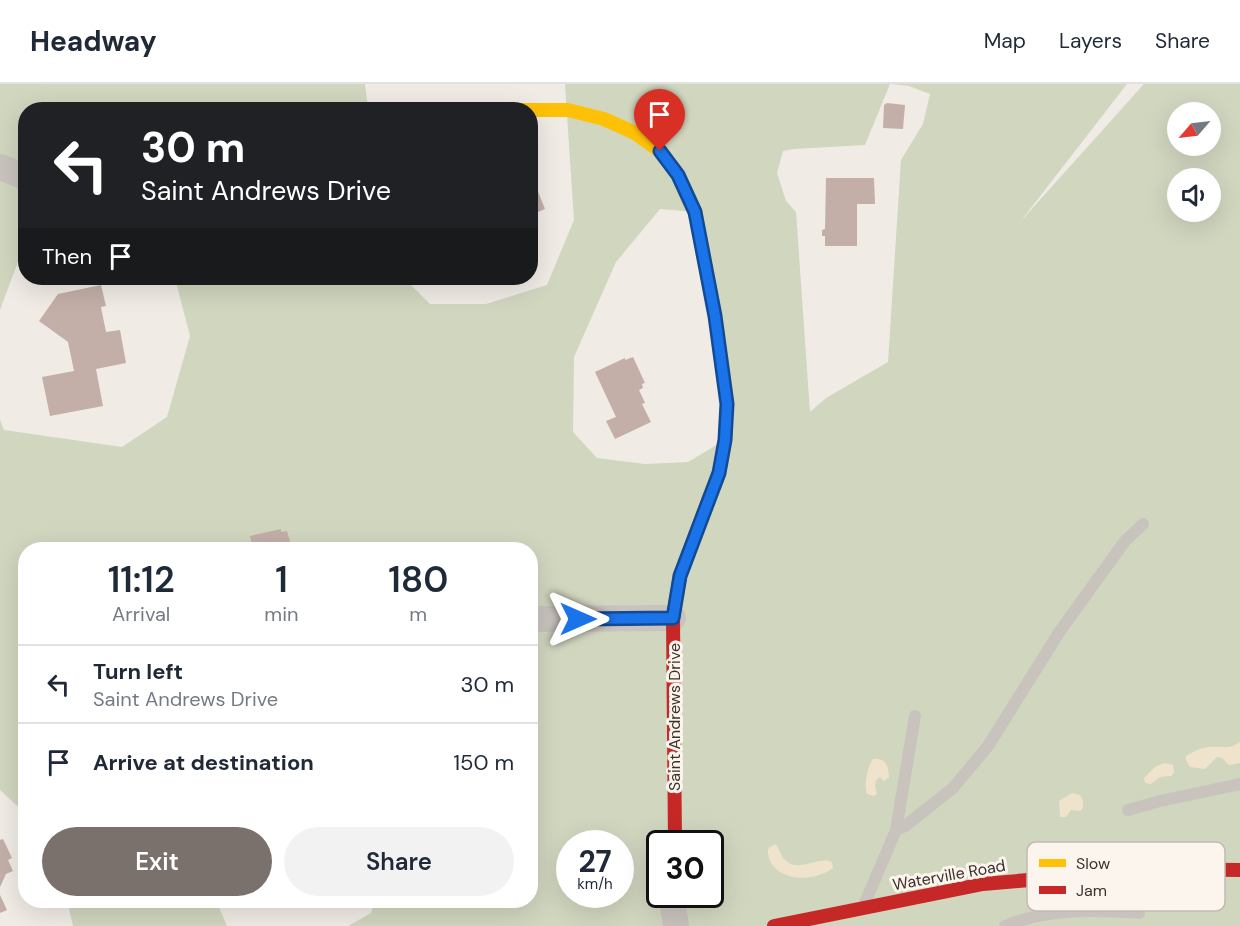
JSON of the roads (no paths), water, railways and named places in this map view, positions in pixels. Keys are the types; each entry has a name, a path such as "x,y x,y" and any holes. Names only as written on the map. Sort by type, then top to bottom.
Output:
{"main road":[{"name":"Saint Andrews Drive","path":"538,110 568,110 604,119 635,132 660,151 678,175 695,212 715,316 727,404 725,440 719,473 680,576 673,618 674,830"},
{"name":"Waterville Road","path":"1225,870 1240,870"},
{"name":"Waterville Road","path":"774,926 983,884 1027,879"}],"street":[{"path":"0,167 18,174"},
{"path":"538,619 673,618"},
{"path":"674,908 676,926"}],"lane":[{"path":"896,830 905,826 953,788 988,746 1060,630 1125,541 1143,524"},
{"path":"856,926 896,830 915,716"},
{"path":"1128,810 1240,784"},
{"path":"1005,926 1024,918 1070,911"},
{"path":"1098,911 1139,913"}]}
